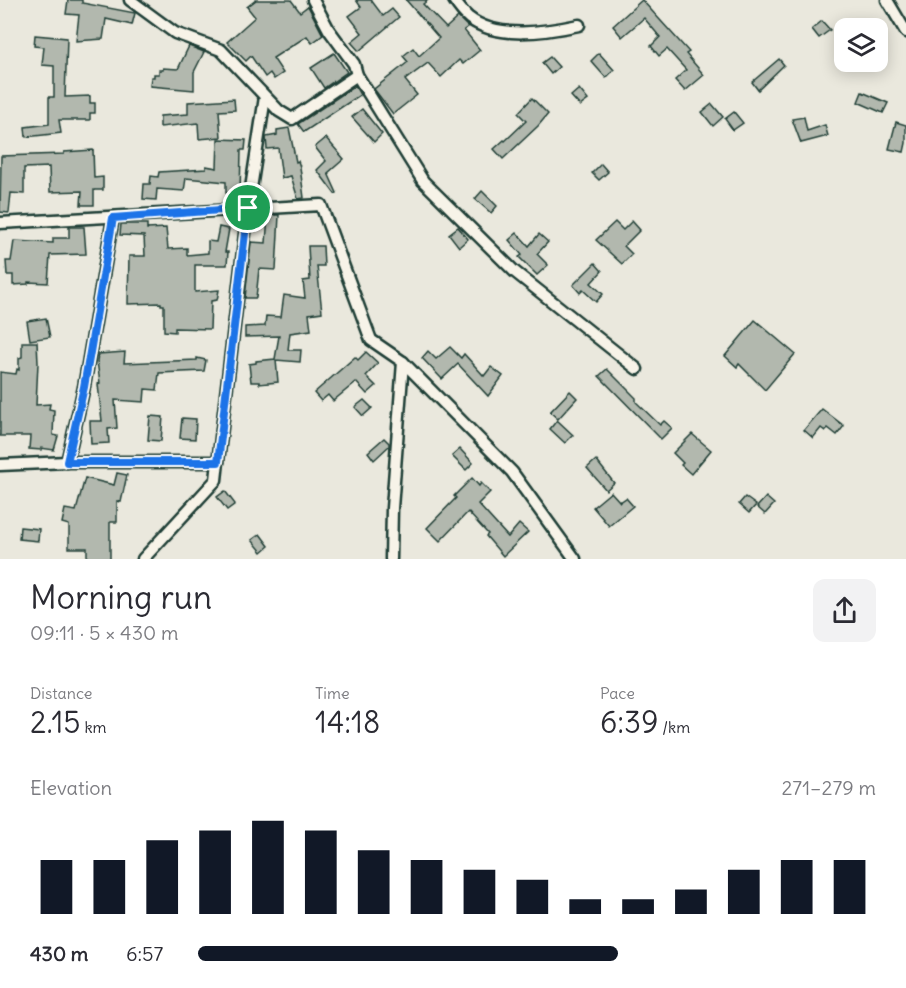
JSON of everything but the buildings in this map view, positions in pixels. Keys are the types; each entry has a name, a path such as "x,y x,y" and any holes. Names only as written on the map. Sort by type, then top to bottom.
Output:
{"street":[{"path":"130,0 175,33 221,50 279,111 292,119 357,75"},
{"path":"313,0 329,30 354,64 357,75 423,181 515,272 637,369"},
{"path":"454,0 469,18 500,32 550,31 579,25"},
{"path":"887,0 906,32"},
{"path":"143,559 216,480 248,208 265,97"},
{"path":"0,223 321,205 370,340 403,362 512,472 575,559"},
{"path":"67,462 84,387 113,218"},
{"path":"391,559 392,508 403,362"},
{"path":"0,465 67,462 218,462"}],"route":[{"path":"248,208 218,462 67,462 84,387 113,218 248,208"}]}
